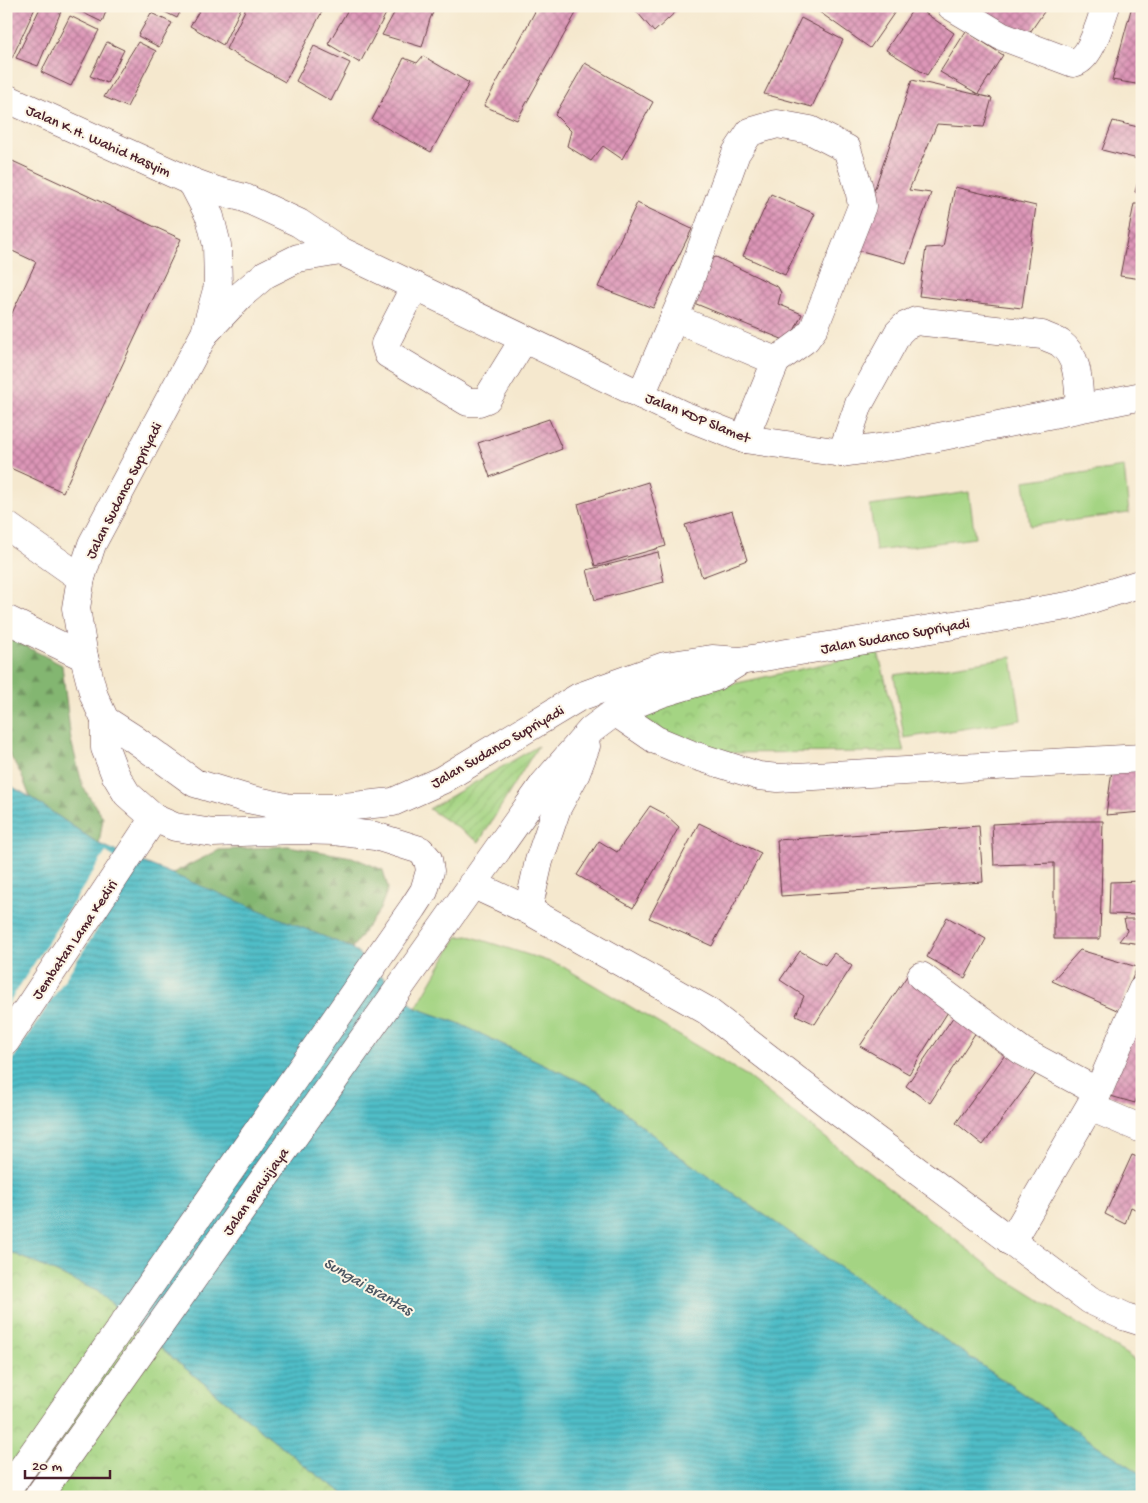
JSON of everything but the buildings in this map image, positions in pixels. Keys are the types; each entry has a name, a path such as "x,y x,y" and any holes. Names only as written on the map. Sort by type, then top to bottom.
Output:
{"main road":[{"path":"951,6 1001,36 1073,63 1084,57 1089,50 1106,6"},
{"name":"Jalan K.H. Wahid Hasyim","path":"6,98 192,182 254,202 300,223 341,251"},
{"path":"641,395 688,288 736,153 750,132 777,124 810,130 846,149 860,188 862,206 814,328 806,339 776,361 744,438"},
{"path":"192,182 210,216 218,245 218,286 205,332"},
{"path":"205,332 240,296 266,274 298,258 341,251"},
{"name":"Jalan KDP Slamet","path":"341,251 683,415 744,438 842,453 899,445 1142,396"},
{"path":"415,286 385,344 388,354 468,402 479,402 487,399 524,339"},
{"path":"674,318 776,361"},
{"path":"842,453 859,404 898,333 905,326 916,321 1042,335 1059,342 1070,353 1077,374 1080,408"},
{"name":"Jalan Sudanco Supriyadi","path":"205,332 92,544 80,578 76,608 84,657 94,696 105,720 195,783 248,799 290,808 354,806 393,802 442,780 579,697 665,666 712,659 740,661 1072,605 1142,583"},
{"path":"6,525 80,578"},
{"path":"6,620 84,657"},
{"name":"Jalan Brawijaya","path":"38,1497 544,784 591,730 615,712 662,693 715,677 740,661"},
{"path":"615,712 656,740 690,754 753,775 778,778 1142,758"},
{"path":"6,1492 413,908 424,891 430,872 428,858 420,850 375,836 334,831 294,830 213,833 175,827 154,818 127,794 115,774 105,748 105,720"},
{"path":"528,910 539,860 556,808 576,773 591,730"},
{"name":"Jembatan Lama Kediri","path":"6,1041 154,818"},
{"path":"472,884 528,910 706,1010 1090,1300 1126,1317 1142,1322"},
{"path":"921,976 1022,1051 1094,1100 1142,1128"},
{"path":"1011,1242 1094,1100 1142,990"}],"green space":[{"path":"1124,467 1129,513 1030,526 1024,481"},
{"path":"969,492 975,538 876,551 870,506"},
{"path":"6,636 62,665 71,740 83,787 103,818 99,844 30,797 21,774 6,749"},
{"path":"878,652 904,752 697,753 638,716 660,700"},
{"path":"1012,657 1021,720 904,738 894,675"},
{"path":"538,746 479,842 429,809"},
{"path":"288,846 352,857 383,870 388,888 380,909 352,948 169,875 219,850"},
{"path":"469,936 560,965 744,1074 1003,1277 1142,1366 1142,1474 1101,1448 675,1153 598,1090 458,1023 416,1008 457,937"},
{"path":"6,1250 97,1291 175,1360 313,1472 349,1497 6,1497"}],"water":[{"name":"Sungai Brantas","path":"6,783 99,844 352,948 416,1008 458,1023 598,1090 675,1153 1101,1448 1142,1474 1142,1497 349,1497 313,1472 175,1360 97,1291 6,1250"}],"pier":[{"path":"106,852 135,871 6,1070 6,1007"}]}
